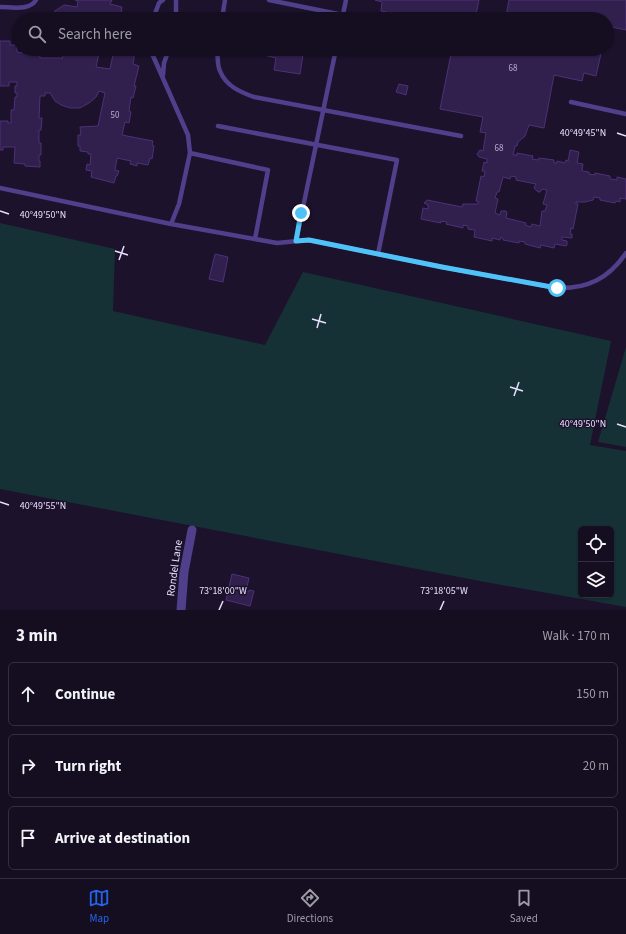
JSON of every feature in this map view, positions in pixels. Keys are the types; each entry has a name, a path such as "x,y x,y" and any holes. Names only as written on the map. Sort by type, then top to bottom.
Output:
{"street":[{"name":"Rondel Lane","path":"181,610 184,572 192,530"}],"lane":[{"path":"0,7 26,7 32,5 36,0"},
{"path":"156,12 159,3 163,0"},
{"path":"176,0 176,12"},
{"path":"223,12 225,0"},
{"path":"269,0 321,12"},
{"path":"343,12 346,0"},
{"path":"153,56 188,135 190,153 179,204 171,224"},
{"path":"162,77 166,56"},
{"path":"218,56 220,71 227,83 238,91 254,97 461,136"},
{"path":"296,241 334,56"},
{"path":"571,102 626,114"},
{"path":"218,126 397,160 378,254"},
{"path":"190,153 268,170 255,239"},
{"path":"0,188 171,224 277,243 309,240 473,273 557,288 571,288 603,278 617,265 626,253"}],"green space":[{"path":"0,223 115,249 113,311 265,345 303,272 611,341 590,445 626,451 626,607 485,582 0,489"},
{"path":"626,347 626,447 598,442"}],"building":[{"path":"75,0 112,0 110,4 122,7 121,12 54,12 64,5 77,7 78,1"},
{"path":"375,0 479,0 476,12 386,12 381,11 382,2"},
{"path":"509,0 626,0 626,30 614,27 614,12 507,12"},
{"path":"0,41 10,41 10,45 12,45 12,56 40,56 40,58 62,59 63,56 98,56 96,67 110,69 113,56 134,56 133,64 139,66 134,86 136,86 133,98 131,97 129,123 125,122 122,135 153,141 152,145 154,146 152,159 150,158 148,165 137,163 137,166 130,164 131,161 117,158 115,170 119,171 114,183 91,177 92,171 86,170 87,164 90,165 91,154 80,151 80,146 78,146 78,135 81,135 80,127 98,126 105,93 99,91 96,97 80,108 70,108 61,105 55,101 50,93 45,93 45,96 40,96 39,118 42,118 41,130 39,130 39,143 41,143 41,155 39,155 40,167 25,166 25,164 14,163 15,147 3,147 3,150 0,150 0,121 8,121 8,123 11,123 11,110 14,110 15,97 17,97 17,93 15,93 15,86 17,86 17,82 9,82 9,86 0,86"},
{"path":"268,56 303,56 300,74 274,70 276,58"},
{"path":"451,56 600,56 596,76 584,73 582,81 554,75 544,128 529,125 525,136 518,142 517,146 515,146 513,155 517,155 517,153 533,156 532,159 538,160 539,158 554,160 554,163 557,163 557,161 565,163 566,160 568,161 570,150 579,152 577,163 583,164 582,171 589,172 589,174 595,175 595,173 610,176 610,179 617,180 617,177 626,179 626,199 620,198 620,202 616,201 615,203 600,200 600,198 594,197 593,200 576,202 576,204 578,204 573,229 571,228 570,234 572,234 572,238 562,237 562,240 567,241 567,245 555,244 554,248 541,245 540,248 525,244 525,242 519,241 519,243 503,240 501,237 500,240 492,238 492,241 474,237 475,230 468,229 468,226 463,225 463,228 446,224 447,222 441,221 441,223 421,219 423,208 428,209 428,205 424,203 427,200 462,207 463,204 478,204 479,202 476,201 481,176 484,177 485,171 482,171 484,162 487,163 487,159 479,157 477,154 480,150 483,151 486,133 480,132 483,117 440,109","holes":["511,176 516,177 516,180 536,184 534,188 538,192 542,189 547,190 543,204 547,205 545,211 542,211 540,226 532,224 531,227 525,225 526,223 506,218 506,211 501,211 500,215 495,213 498,199 495,198 497,192 499,192 503,177 510,179"]},
{"path":"399,84 408,86 406,95 396,92"},
{"path":"215,254 228,257 223,282 209,279"},
{"path":"232,574 249,578 246,591 254,591 250,606 226,600"}],"route":[{"path":"301,213 296,241 309,240 442,267 557,288"}]}
